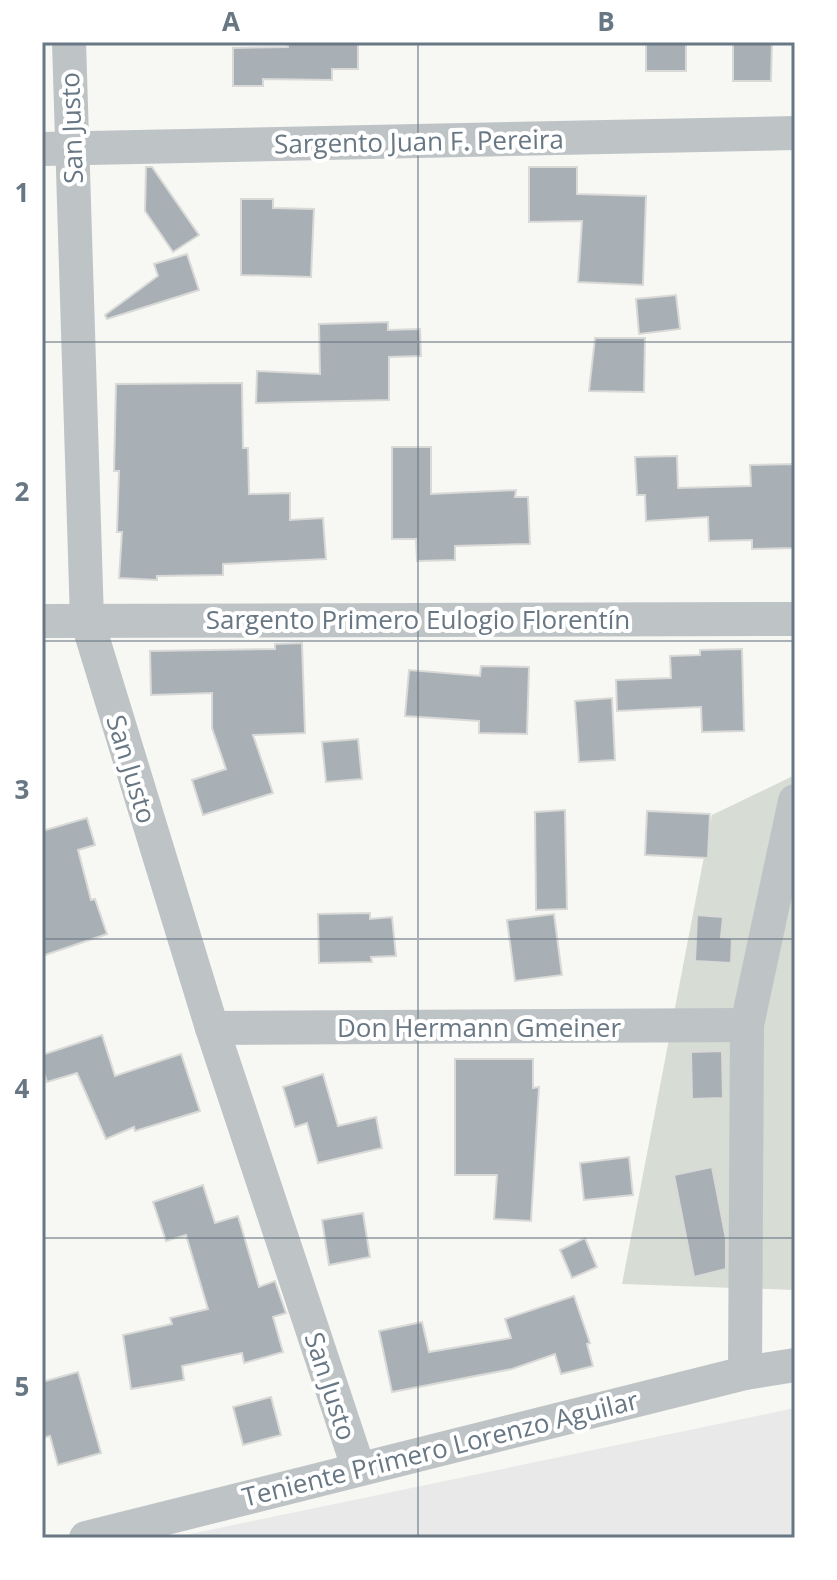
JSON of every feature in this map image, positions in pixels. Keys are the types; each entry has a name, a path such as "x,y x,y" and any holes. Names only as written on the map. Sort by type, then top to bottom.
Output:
{"street":[{"name":"San Justo","path":"69,42 57,148 87,620 212,1028 358,1467"},
{"name":"Sargento Juan F. Pereira","path":"57,148 795,133"},
{"name":"Sargento Primero Eulogio Florentín","path":"42,621 795,619"},
{"path":"745,1373 747,1025 795,801"},
{"name":"Don Hermann Gmeiner","path":"212,1028 747,1025"},
{"name":"Teniente Primero Lorenzo Aguilar","path":"86,1538 358,1467 745,1373 795,1365"}],"shaded area":[{"path":"795,775 795,1290 622,1284 712,815"},
{"path":"795,1408 795,1538 176,1538 195,1533"}],"building":[{"path":"288,42 358,42 358,69 332,69 332,80 263,79 263,86 233,86 233,48 288,47"},
{"path":"646,42 686,42 686,71 646,71"},
{"path":"733,42 772,42 771,81 733,81"},
{"path":"146,167 152,167 199,235 173,252 145,211"},
{"path":"529,167 577,167 577,194 646,196 643,285 578,282 582,221 529,222"},
{"path":"241,199 273,199 273,208 314,209 311,277 241,275"},
{"path":"187,254 199,290 107,319 105,315 158,276 154,264"},
{"path":"676,295 680,329 639,334 636,299"},
{"path":"388,322 388,330 420,329 421,356 389,357 389,400 256,403 257,371 320,374 319,324"},
{"path":"595,338 645,338 644,392 589,391"},
{"path":"242,383 243,448 248,448 249,494 290,493 290,520 323,518 326,559 223,564 223,575 157,576 157,580 119,578 122,532 117,532 119,471 114,471 116,384"},
{"path":"392,447 431,447 431,494 516,490 515,497 528,497 530,544 455,546 455,560 417,561 416,539 392,539"},
{"path":"677,456 678,488 751,486 750,465 795,464 795,548 752,549 752,540 709,541 708,517 646,521 645,495 637,495 635,457"},
{"path":"302,643 305,733 253,735 273,793 203,815 192,780 226,769 212,728 212,693 151,695 150,651 275,649 275,644"},
{"path":"742,649 744,731 702,732 701,707 617,711 616,680 671,678 670,656 700,655 700,650"},
{"path":"481,666 529,667 527,734 479,733 479,721 405,716 409,670 480,676"},
{"path":"612,698 615,760 579,762 575,701"},
{"path":"358,739 362,779 326,782 322,742"},
{"path":"565,810 567,909 536,910 535,812"},
{"path":"647,811 710,814 708,858 645,855"},
{"path":"87,818 95,845 78,850 91,900 95,899 107,934 42,956 42,831"},
{"path":"370,913 370,919 392,917 396,956 371,957 372,962 319,963 318,914"},
{"path":"554,914 562,975 515,981 507,920"},
{"path":"697,915 723,917 721,937 732,938 731,963 695,961"},
{"path":"102,1035 115,1076 181,1054 200,1111 135,1131 134,1127 106,1139 77,1073 47,1082 42,1066 42,1055"},
{"path":"722,1051 723,1098 692,1099 691,1052"},
{"path":"455,1059 533,1059 533,1088 539,1087 531,1221 494,1219 497,1175 455,1175"},
{"path":"323,1074 338,1126 376,1117 382,1148 318,1163 307,1123 295,1127 283,1087"},
{"path":"629,1157 633,1195 584,1200 580,1163"},
{"path":"712,1167 726,1239 726,1269 694,1277 674,1175"},
{"path":"203,1185 215,1223 238,1216 259,1287 275,1281 286,1313 273,1317 283,1352 244,1363 242,1353 182,1366 184,1380 131,1389 123,1335 172,1324 170,1318 208,1309 186,1235 166,1241 153,1202"},
{"path":"363,1213 370,1257 329,1265 322,1220"},
{"path":"585,1238 597,1267 572,1278 560,1250"},
{"path":"574,1296 590,1343 587,1344 593,1366 561,1374 555,1354 512,1369 392,1392 379,1331 422,1322 429,1352 511,1338 505,1319"},
{"path":"78,1372 101,1453 58,1465 50,1436 42,1438 42,1382"},
{"path":"271,1397 281,1435 243,1445 233,1407"}]}
